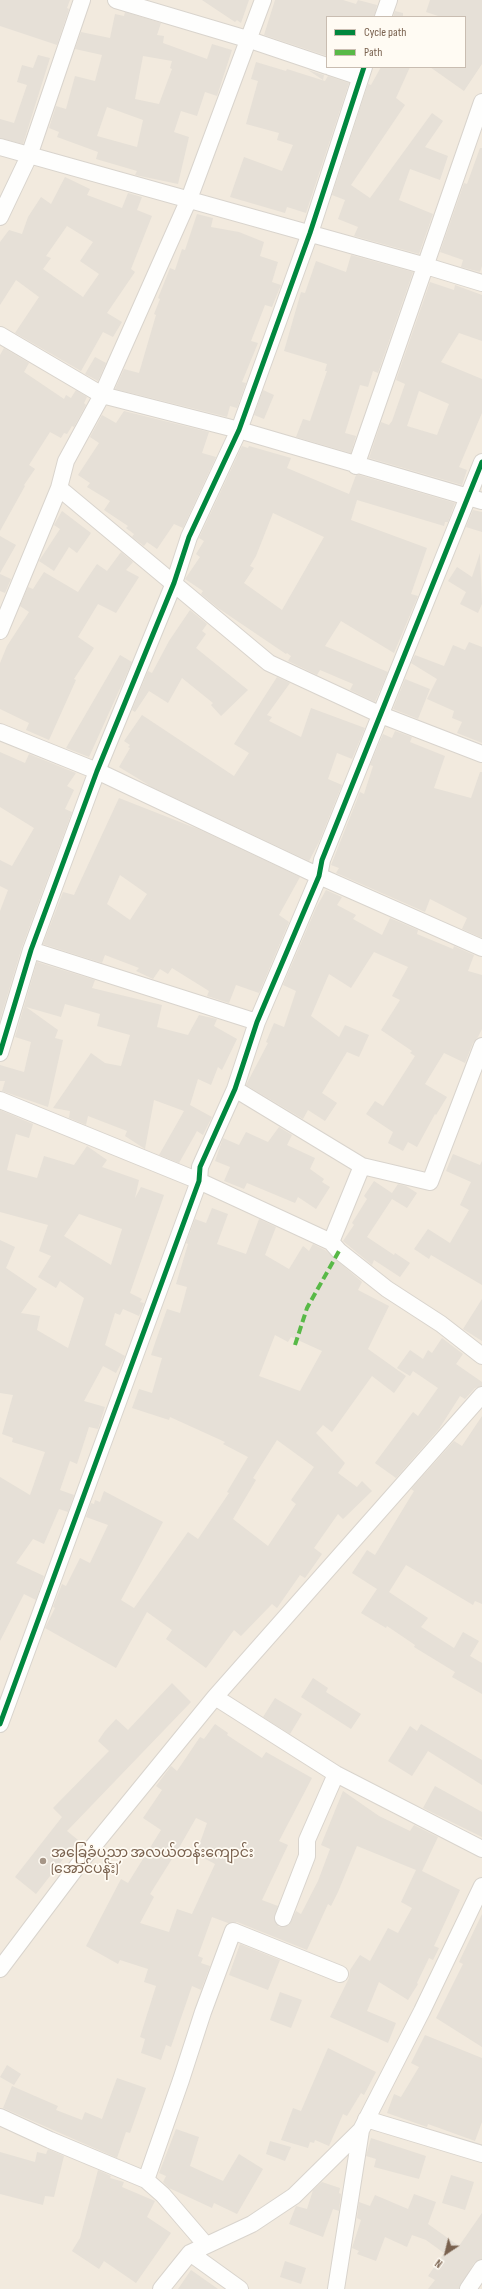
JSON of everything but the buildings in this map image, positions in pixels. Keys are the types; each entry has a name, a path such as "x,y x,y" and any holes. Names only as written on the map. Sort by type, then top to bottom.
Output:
{"street":[{"path":"0,217 29,156 82,0"},
{"path":"116,0 247,39 326,66"},
{"path":"0,631 59,488 66,461 102,395 189,199 247,39 263,0"},
{"path":"383,16 389,0"},
{"path":"0,1053 31,950 97,771 174,583 189,537 239,430 310,233 362,72 336,68"},
{"path":"356,466 482,102"},
{"path":"0,147 310,233 482,283"},
{"path":"0,335 102,395 239,430 356,466 475,499"},
{"path":"0,1724 199,1181 200,1167 235,1089 257,1022 319,876 322,860 381,715 475,499 482,462"},
{"path":"59,488 269,663 381,715 482,754"},
{"path":"0,732 97,771 319,876 482,948"},
{"path":"31,950 257,1022"},
{"path":"235,1089 362,1166 430,1182 482,1046"},
{"path":"0,1100 199,1181 331,1242 339,1251 387,1290 441,1324 482,1356"},
{"path":"331,1242 362,1166"},
{"path":"0,1969 82,1860 215,1697 482,1395"},
{"path":"215,1697 336,1774 482,1849"},
{"path":"283,1918 307,1856 307,1840 336,1774"},
{"path":"161,2289 190,2253 252,2224 294,2196 363,2124 422,2011 482,1886"},
{"path":"146,2180 203,2012 233,1931 340,1974"},
{"path":"0,2117 50,2140 146,2180 163,2195 206,2245"},
{"path":"363,2124 482,2154"},
{"path":"336,2289 363,2124"},
{"path":"190,2253 240,2289"},
{"path":"468,2289 482,2268"}],"shaded area":[{"path":"0,0 482,0 482,2289 0,2289"}],"marked path":[{"path":"295,1345 307,1308 339,1251"}],"cycle path":[{"path":"0,1053 31,950 97,771 174,583 189,537 239,430 310,233 364,68"},
{"path":"0,1724 199,1181 200,1167 235,1089 257,1022 319,876 322,860 482,462"}],"place":[{"name":"အခြေခံပညာ အလယ်တန်းကျောင်း (အောင်ပန်း)","path":"43,1861"}]}
